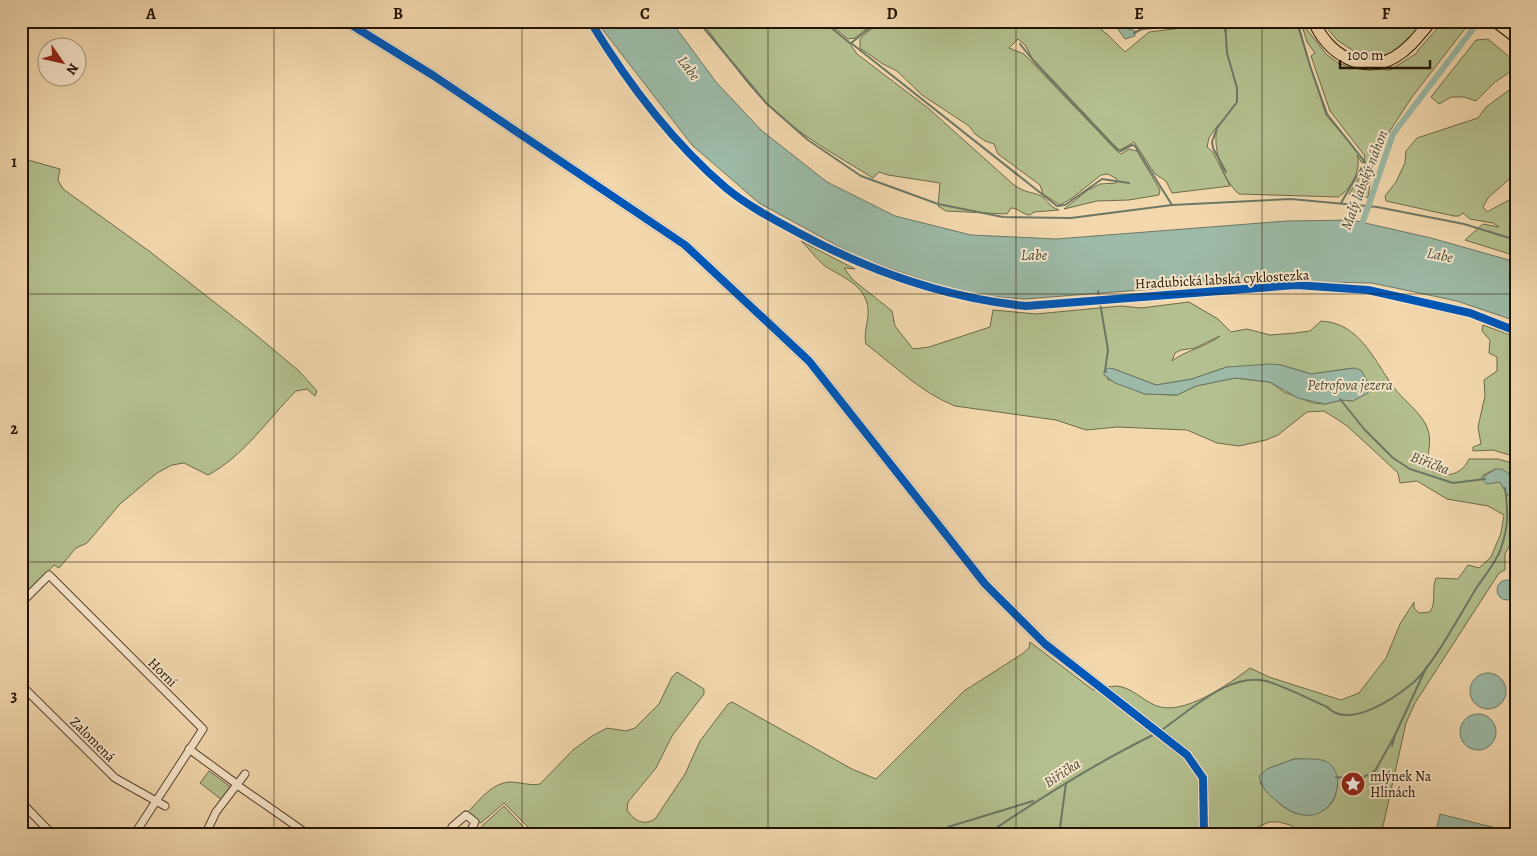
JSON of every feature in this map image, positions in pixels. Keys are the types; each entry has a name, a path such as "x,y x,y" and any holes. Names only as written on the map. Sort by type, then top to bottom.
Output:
{"main road":[{"path":"1314,21 1325,42 1343,57 1362,63 1375,63 1384,62 1404,50 1431,21"},
{"path":"1496,22 1516,37"}],"street":[{"path":"345,21 434,76 665,230 716,273 809,361 985,584 1016,617 1045,644 1187,755 1202,778 1204,835"},
{"name":"Horní","path":"21,603 49,575 203,729 189,749"},
{"name":"Zalomená","path":"21,685 115,778 165,806"},
{"path":"134,835 189,749 306,833 305,835"},
{"path":"205,835 216,812 236,783 245,774"},
{"path":"21,802 52,835"},
{"path":"449,835 452,828 466,815 475,822 471,830 461,835"}],"green space":[{"path":"701,21 821,21 848,41 857,54 928,108 1014,185 1022,190 1041,196 1059,210 1034,212 1030,215 1011,208 1007,214 946,211 938,206 940,183 879,172 873,178 817,144 778,114 748,84"},
{"path":"826,21 876,21 855,38 848,39"},
{"path":"880,21 1090,21 1107,34 1125,52 1149,32 1216,24 1224,29 1226,34 1226,24 1242,29 1244,27 1229,21 1296,21 1326,115 1364,160 1362,163 1357,155 1357,172 1351,184 1338,197 1239,194 1223,171 1216,142 1218,125 1209,138 1207,147 1213,152 1230,186 1172,193 1166,181 1155,174 1134,142 1120,150 1117,148 1032,58 1025,45 1018,39 1009,48 1024,54 1117,151 1121,154 1129,149 1137,151 1160,190 1159,195 1129,200 1097,201 1064,209 1088,190 1100,184 1116,183 1117,179 1108,174 1101,175 1060,205 1043,194 1040,185 998,154 994,144 985,141 975,134 969,126 922,95 897,71 860,48 860,39"},
{"path":"1321,21 1425,21 1408,40 1391,54 1374,56 1355,52 1337,40"},
{"path":"1444,21 1471,21 1412,97 1374,155 1368,198 1361,194 1349,194 1363,171 1365,156 1330,111 1311,56 1315,53 1307,42 1301,22 1326,54 1338,63 1352,68 1390,70 1417,53"},
{"path":"1488,39 1514,61 1516,68 1495,82 1476,101 1464,97 1451,97 1439,104 1431,97 1476,40"},
{"path":"1516,85 1516,173 1488,198 1483,207 1487,212 1516,196 1516,256 1465,240 1483,224 1499,227 1493,223 1470,219 1463,213 1459,216 1454,216 1386,201 1385,196 1396,182 1405,163 1406,151 1417,138 1478,118 1486,107"},
{"path":"21,158 60,169 58,180 63,189 149,251 250,330 299,371 317,391 315,396 307,389 296,391 233,458 208,475 184,463 172,465 157,473 120,504 87,543 76,548 59,568 54,565 21,600"},
{"path":"801,241 855,269 844,268 853,280 892,311 895,326 913,349 929,347 990,327 993,310 1036,314 1121,306 1141,308 1189,302 1218,319 1231,332 1247,329 1270,335 1295,333 1310,331 1321,321 1334,323 1355,335 1364,344 1396,391 1422,418 1428,430 1430,440 1428,456 1421,459 1431,471 1445,475 1452,474 1465,466 1469,459 1498,459 1516,464 1516,542 1512,541 1505,554 1505,570 1499,573 1415,703 1406,723 1381,835 1305,835 1290,825 1269,822 1247,832 1217,835 536,835 504,803 481,823 466,814 485,794 502,783 540,784 573,750 607,728 626,731 635,728 659,704 672,677 677,672 704,689 704,694 672,736 656,768 628,802 627,810 630,814 636,820 643,822 655,819 685,774 700,741 728,704 732,702 852,769 876,779 964,691 1022,654 1029,648 1030,642 1093,690 1113,686 1122,687 1157,706 1168,708 1180,707 1193,703 1218,690 1250,668 1269,677 1341,700 1359,693 1386,658 1400,624 1414,602 1414,608 1419,613 1430,612 1433,604 1436,578 1458,579 1468,565 1479,568 1491,557 1501,533 1504,515 1488,506 1447,499 1417,481 1400,483 1398,473 1346,425 1324,411 1307,412 1278,435 1266,440 1239,446 1217,443 1187,430 1117,427 1086,430 1056,420 955,406 930,394 866,344 865,335 868,309 863,294 846,278 825,266","holes":["1220,336 1172,361 1175,353 1195,348","1281,365 1311,374 1354,368 1353,401 1342,400 1325,404 1313,403 1284,392 1270,382 1235,378 1196,386 1177,395 1145,394 1107,379 1114,369 1156,385 1192,379 1227,367","1496,469 1512,482 1512,490 1508,496 1500,482 1494,482 1483,475","1294,759 1305,759 1338,778 1334,799 1330,806 1322,811 1303,815 1295,813 1280,804 1260,783 1267,769"]},
{"path":"1483,325 1516,337 1516,457 1493,450 1473,451 1473,447 1481,444 1478,427 1485,396 1484,380 1497,371 1497,357 1489,353 1490,340 1482,331"},
{"path":"209,771 232,788 222,800 200,783"},
{"path":"504,806 531,835 489,835 481,827"}],"water":[{"name":"Labe","path":"596,21 671,21 716,82 761,130 827,182 895,216 971,235 1056,239 1287,221 1352,220 1431,238 1516,262 1516,321 1457,301 1372,283 1257,281 1024,299 964,294 860,258 759,203 692,145"},
{"path":"1114,24 1135,31 1135,36 1125,39"},
{"name":"Petrofova jezera","path":"1281,365 1311,374 1354,368 1361,370 1369,384 1368,393 1353,401 1342,400 1325,404 1298,398 1270,382 1235,378 1196,386 1177,395 1145,394 1115,383 1104,375 1104,371 1108,368 1114,369 1156,385 1192,379 1227,367"},
{"path":"1496,469 1502,469 1509,474 1514,493 1512,495 1508,496 1500,482 1487,484 1481,478"},
{"path":"1507,580 1514,583 1517,590 1514,597 1507,600 1500,597 1497,590 1500,583"},
{"path":"1488,673 1495,674 1501,678 1505,684 1505,698 1501,704 1495,708 1488,709 1481,708 1475,704 1471,698 1470,691 1471,684 1475,678 1481,674"},
{"path":"1478,714 1485,715 1491,719 1495,725 1495,739 1491,745 1485,749 1478,750 1471,749 1465,745 1461,739 1460,732 1461,725 1465,719 1471,715"},
{"path":"1294,759 1322,760 1334,768 1337,779 1337,791 1332,802 1323,811 1311,815 1296,813 1279,803 1269,794 1260,781 1259,776 1267,769"},
{"path":"1440,814 1500,829 1498,835 1435,835"}],"waterway":[{"path":"698,21 766,103 808,140 861,176 938,204 1003,217 1071,218 1172,205 1291,199 1377,207 1464,224 1516,240"},
{"path":"823,21 850,43"},
{"path":"879,21 851,43 1057,206 1065,205 1102,179 1129,183"},
{"path":"1297,21 1327,114 1365,162 1341,203"},
{"name":"Malý labský náhon","path":"1360,230 1393,134 1479,21"},
{"path":"1134,33 1142,29 1225,22 1227,53 1237,88 1237,102 1217,128 1212,142 1213,148 1226,172"},
{"path":"1020,44 1036,64 1117,150 1121,151 1132,145 1135,146 1172,205"},
{"name":"Biřička","path":"1098,291 1108,350 1106,372"},
{"name":"Biřička","path":"1340,399 1364,429 1393,458 1410,469 1453,483 1485,479"},
{"name":"Biřička","path":"1163,729 1211,694 1238,682 1252,680 1274,683 1336,713 1347,715 1372,709 1395,696 1422,674 1497,558 1507,525 1505,488"},
{"path":"1392,746 1395,735 1427,666"},
{"name":"Biřička","path":"986,835 1068,782 1153,735"},
{"path":"1336,777 1360,779 1375,771 1394,737"},
{"path":"1059,835 1066,783"},
{"path":"940,835 948,827 1033,801"}],"cycle path":[{"path":"345,21 434,76 685,245 809,361 985,584 1045,644 1187,755 1203,778 1204,835"},
{"name":"Hradubická labská cyklostezka","path":"590,21 635,89 669,131 726,188 761,212 824,246 908,281 966,297 1026,306 1296,285 1368,290 1470,313 1516,331"}],"place":[{"name":"mlýnek Na Hlinách","path":"1353,784"}]}
